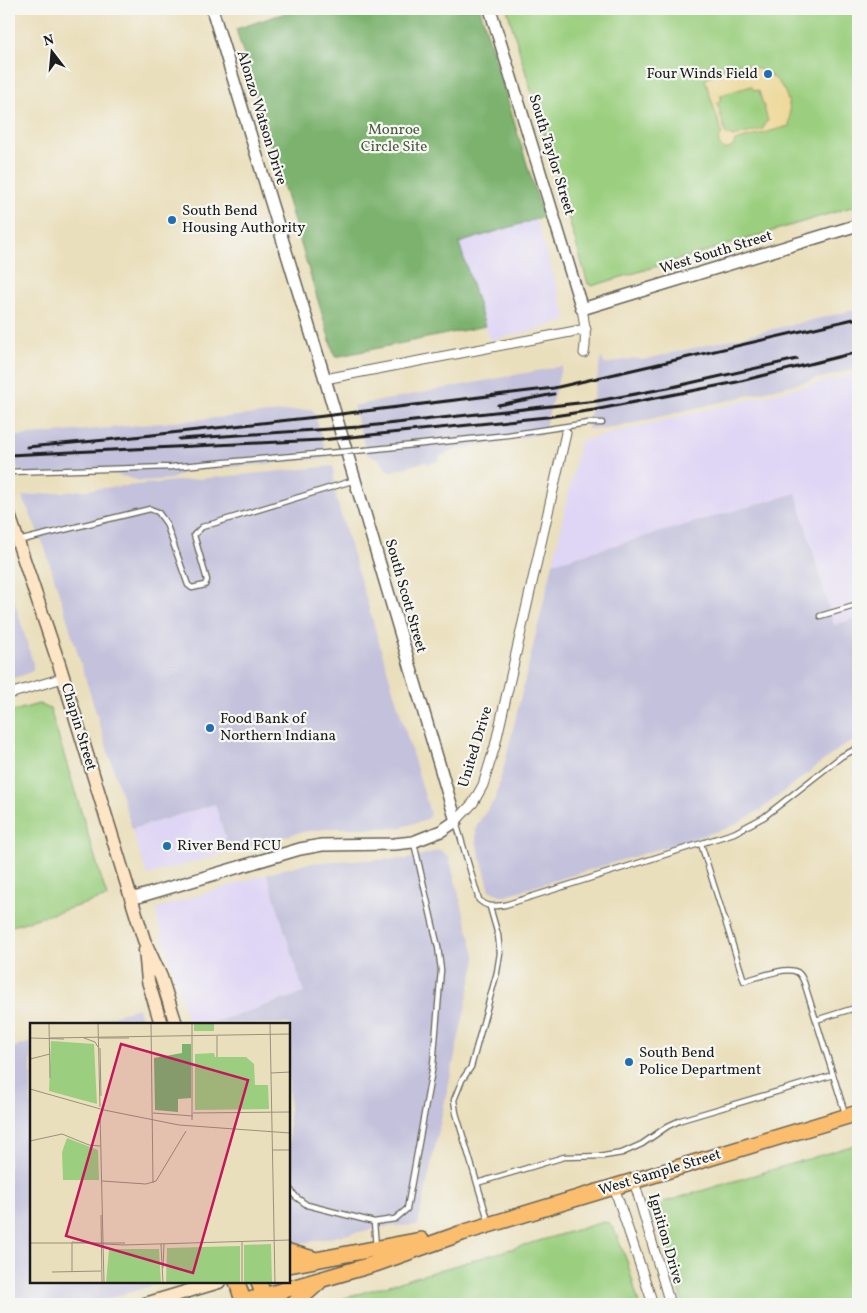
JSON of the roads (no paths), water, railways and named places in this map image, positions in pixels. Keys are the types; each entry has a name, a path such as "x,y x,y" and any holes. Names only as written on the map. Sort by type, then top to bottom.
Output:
{"main road":[{"name":"Chapin Street","path":"9,515 63,678 144,940 161,977 176,1023"},
{"name":"Chapin Street","path":"144,940 148,981 161,1023"},
{"name":"West Sample Street","path":"240,1303 263,1294 378,1263 462,1233 852,1115"},
{"name":"West Sample Street","path":"290,1265 462,1233"},
{"path":"290,1252 315,1260"},
{"path":"294,1304 322,1279"},
{"path":"145,1304 197,1286 214,1283"},
{"path":"237,1283 240,1303"}],"street":[{"name":"Alonzo Watson Drive","path":"212,9 325,379"},
{"name":"South Taylor Street","path":"490,9 582,309"},
{"name":"West South Street","path":"582,309 858,225"},
{"path":"582,309 586,329 584,354"},
{"path":"325,379 586,329"},
{"name":"South Scott Street","path":"325,379 456,821"},
{"name":"United Drive","path":"131,899 300,849 322,845 413,842 441,831 456,821 473,804 483,785 495,746 566,433"},
{"path":"9,694 63,678"},
{"name":"Ignition Drive","path":"634,1181 670,1304"},
{"name":"Ignition Drive","path":"614,1187 653,1304"}],"lane":[{"path":"9,472 171,467 366,450 508,435 588,423 602,423"},
{"path":"17,541 150,509 158,512 166,524 188,586 192,588 205,584 207,580 194,535 202,527 355,480"},
{"path":"820,616 858,605"},
{"path":"456,821 479,900 485,905 490,906 505,905 734,834 764,817 842,756 858,748"},
{"path":"290,1189 296,1197 307,1205 374,1222 394,1219 407,1209 433,1065 440,962 413,842"},
{"path":"702,844 744,981 787,969 795,971 800,975 804,982 833,1075 852,1115"},
{"path":"489,1225 456,1113 454,1100 462,1080 472,1067 497,972 500,953 498,935 490,906"},
{"path":"148,981 161,977"},
{"path":"816,1020 858,1007"},
{"path":"477,1183 564,1157 604,1156 622,1153 642,1144 668,1126 681,1120 833,1075"},
{"path":"374,1222 376,1248"}],"railway":[{"path":"27,447 316,417 554,388 858,318"},
{"path":"9,455 321,440 547,417 594,410 737,382 858,352"},
{"path":"179,439 359,427 597,401 668,388 797,359"},
{"path":"498,405 554,394"}],"place":[{"name":"Four Winds Field","path":"768,74"},
{"name":"South Bend Housing Authority","path":"172,220"},
{"name":"Food Bank of Northern Indiana","path":"210,728"},
{"name":"River Bend FCU","path":"167,846"},
{"name":"South Bend Police Department","path":"629,1062"}],"park label":[{"name":"Monroe Circle Site","path":"394,138"}]}
